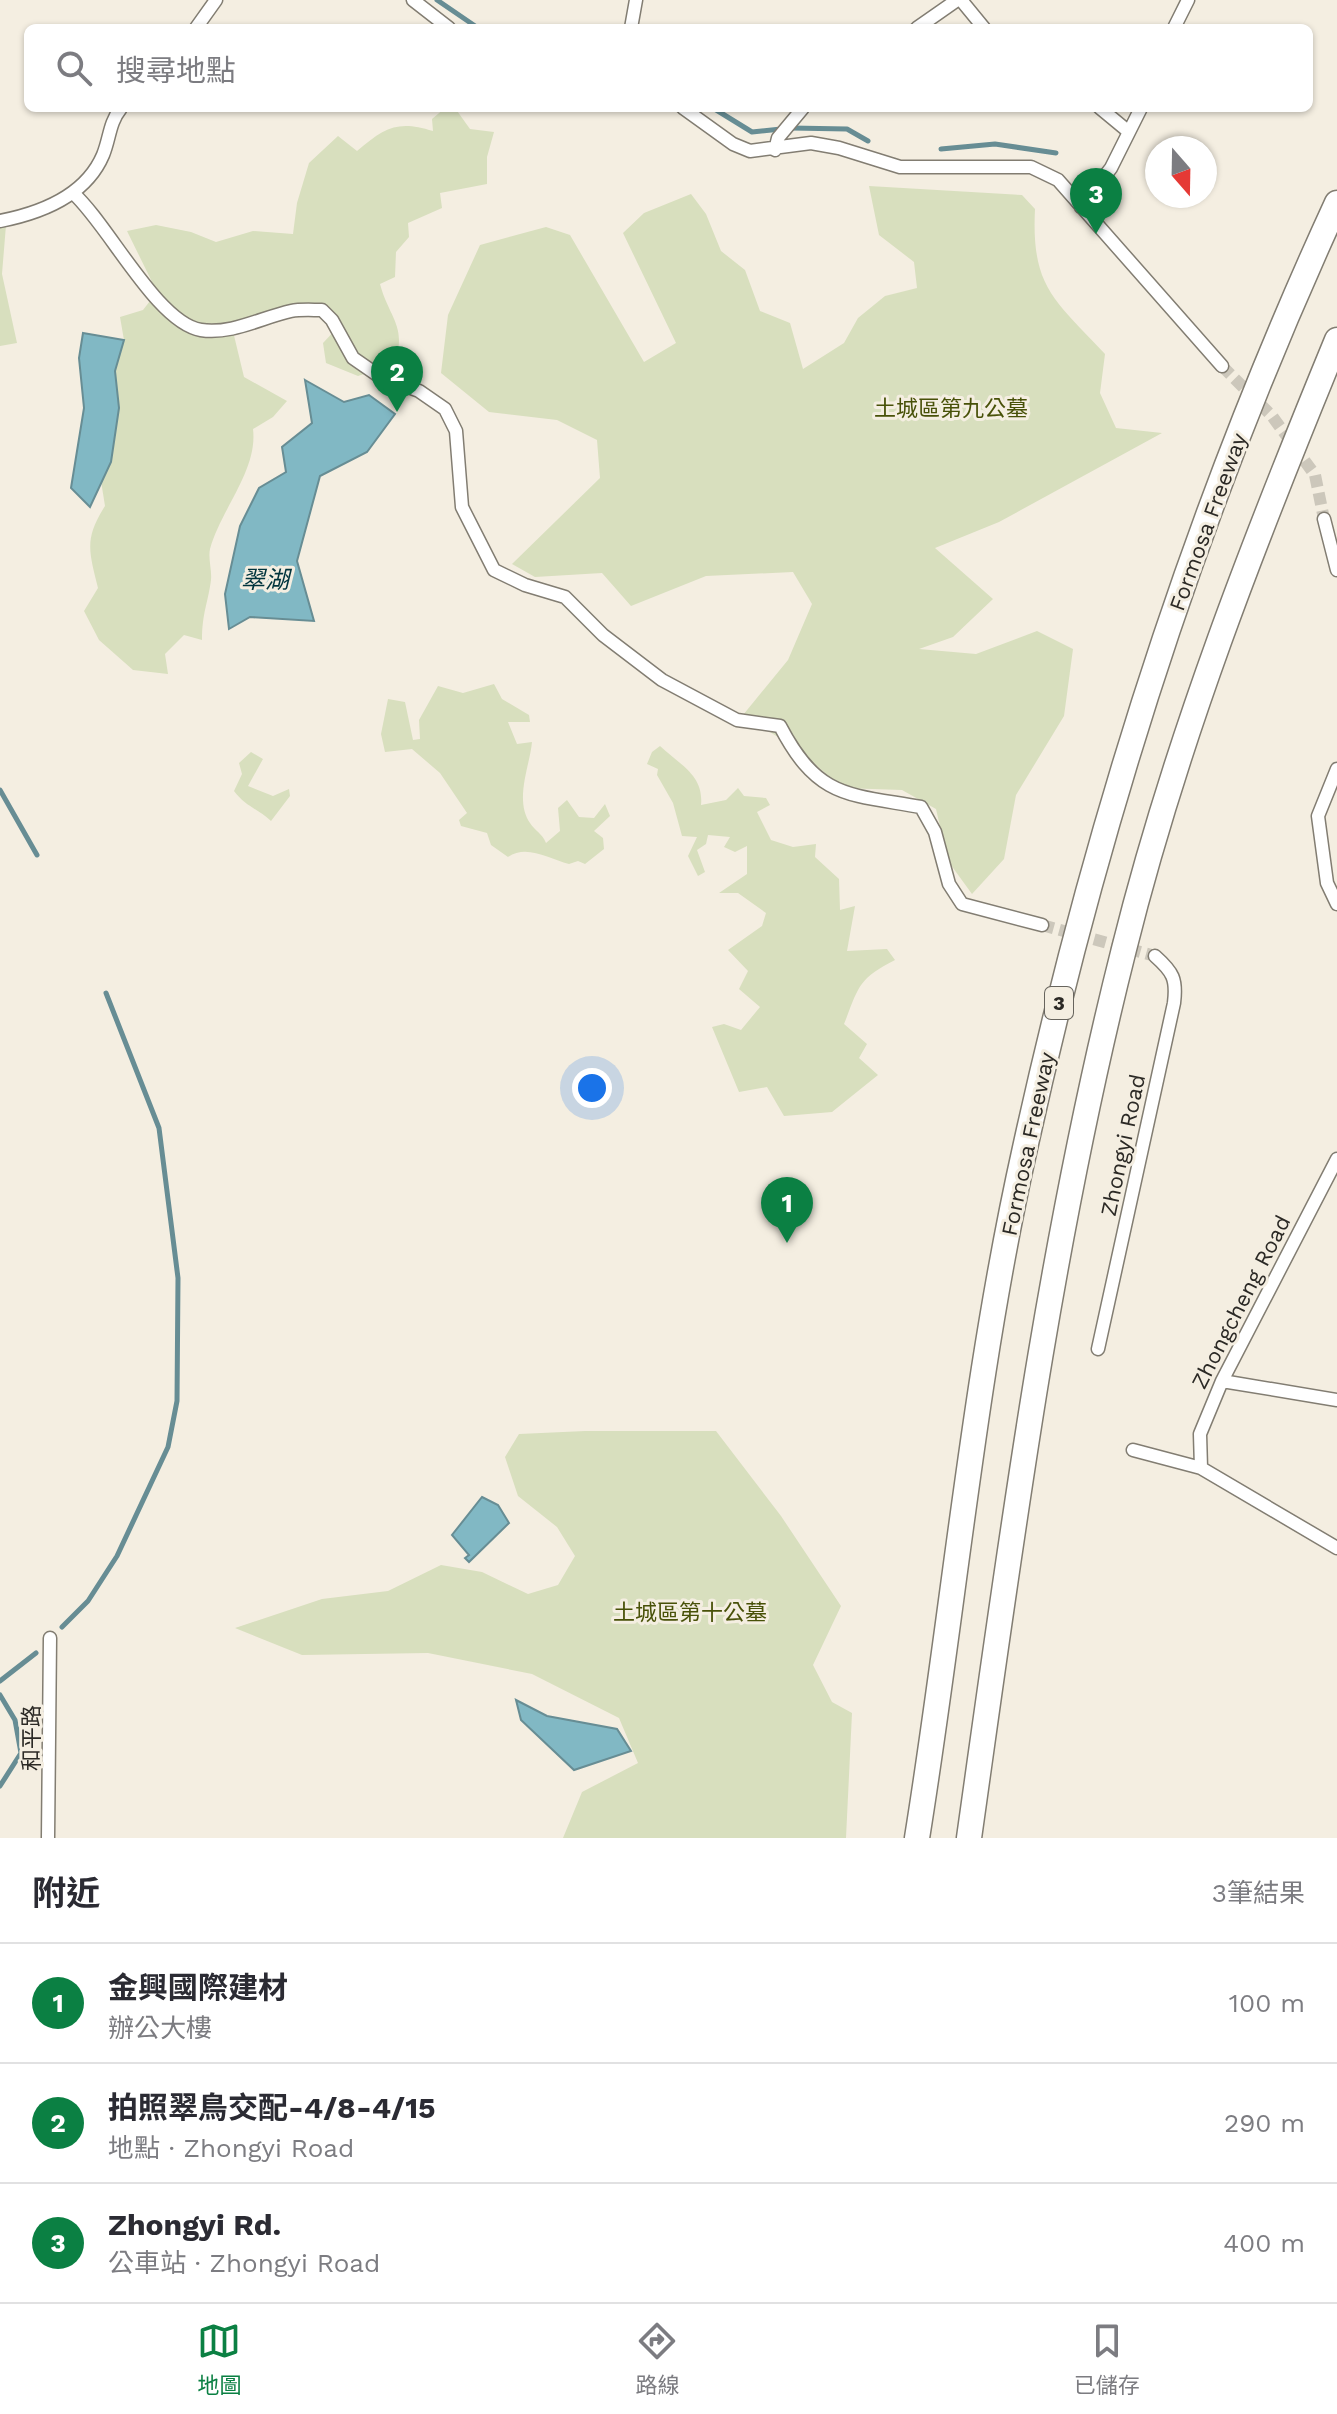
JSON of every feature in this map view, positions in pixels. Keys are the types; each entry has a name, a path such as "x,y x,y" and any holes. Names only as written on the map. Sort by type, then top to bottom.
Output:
{"highway":[{"name":"Formosa Freeway","path":"917,1838 971,1444 1024,1151 1076,932 1207,517 1298,287 1337,203"},
{"path":"969,1838 1021,1475 1068,1199 1124,947 1185,738 1260,526 1337,340"}],"street":[{"path":"199,24 216,0"},
{"path":"413,0 444,24"},
{"path":"632,24 636,0"},
{"path":"923,24 959,0 980,24"},
{"path":"1176,24 1188,0"},
{"path":"0,221 45,207 73,193 97,169 108,130 119,112"},
{"path":"689,112 733,144 750,151 776,144 811,143 839,148 900,167 1031,167 1058,180 1222,366"},
{"path":"776,144 800,112"},
{"path":"1105,112 1129,132"},
{"path":"1081,207 1111,168 1139,112"},
{"path":"73,193 98,219 144,284 176,317 201,330 247,325 292,311 322,310 332,320 353,358 379,376 419,391 445,409 456,431 462,507 494,570 525,585 565,597 603,635 662,680 737,720 780,726 795,755 826,786 859,799 921,807 935,832 949,884 962,904 1042,925"},
{"path":"1324,519 1337,570"},
{"path":"1337,769 1318,816 1327,883 1337,904"},
{"name":"Zhongyi Road","path":"1098,1349 1174,1003 1176,983 1172,971 1155,956"},
{"name":"Zhongcheng Road","path":"1201,1468 1200,1434 1222,1381 1337,1159"},
{"path":"1222,1381 1337,1400"},
{"path":"1133,1450 1201,1468 1337,1548"},
{"name":"和平路","path":"48,1838 50,1638"}],"green space":[{"path":"440,112 458,112 470,129 494,132 487,157 487,184 440,193 442,208 408,223 409,237 396,252 395,277 380,284 398,331 398,351 394,364 358,376 326,363 323,343 338,327 325,310 231,323 244,377 287,401 273,417 253,429 250,459 215,534 210,549 211,580 202,640 184,635 165,654 168,674 133,670 99,640 84,611 98,588 90,546 98,517 105,506 101,481 111,462 119,408 115,371 124,340 120,317 143,310 157,292 127,231 156,225 191,232 216,242 253,231 293,234 297,203 309,163 338,136 357,151 392,128 410,126 433,131 432,119"},
{"name":"土城區第九公墓","path":"869,186 1022,195 1035,209 1037,257 1050,291 1072,320 1105,354 1100,393 1116,428 1162,433 999,522 935,548 993,599 953,637 919,649 976,654 1037,631 1073,649 1064,716 1016,795 1004,859 972,894 948,861 936,809 902,790 842,788 800,751 743,715 788,660 812,604 793,572 706,576 631,606 602,573 535,577 512,564 600,478 597,440 557,420 489,412 441,373 448,315 480,245 546,227 570,235 644,362 676,343 623,233 644,213 691,194 706,214 721,251 745,270 760,311 790,323 803,369 844,343 858,318 885,296 917,288 914,262 879,235"},
{"path":"0,220 6,225 2,274 17,343 0,346"},
{"path":"494,684 502,699 529,715 530,722 508,722 517,744 532,742 523,804 530,823 546,843 560,831 558,808 567,800 579,817 594,818 605,804 610,816 594,831 603,838 604,849 585,864 578,861 569,864 530,852 508,857 491,845 487,833 461,826 459,820 467,813 440,773 412,749 385,752 381,734 388,699 405,702 413,740 420,739 419,720 438,686 463,693"},
{"path":"660,746 695,778 701,805 726,800 738,788 744,796 766,798 770,805 757,812 771,840 793,847 816,844 815,857 839,879 840,910 855,906 847,951 887,949 895,960 861,985 844,1024 867,1044 859,1058 878,1075 832,1112 784,1116 767,1087 739,1092 712,1027 724,1024 741,1030 760,1007 739,989 748,971 728,950 762,926 766,913 738,893 719,893 747,874 747,846 735,852 724,847 730,837 708,835 706,844 697,850 705,872 698,876 688,856 697,837 682,836 673,803 657,775 658,769 647,764 652,752"},
{"path":"251,752 263,759 248,786 273,796 289,789 290,796 271,821 234,791 242,774 239,763"},
{"name":"土城區第十公墓","path":"716,1431 781,1516 841,1606 813,1665 832,1702 852,1713 846,1838 563,1838 582,1792 638,1763 619,1718 532,1674 428,1653 302,1655 235,1628 322,1599 388,1591 441,1565 482,1572 528,1594 558,1585 575,1556 557,1527 518,1496 505,1457 519,1434"}],"water":[{"path":"83,333 124,340 115,371 119,408 111,462 90,507 71,488 84,408 79,358"},
{"name":"翠湖","path":"305,380 344,402 369,395 395,414 367,452 320,476 297,561 314,621 250,617 229,629 225,594 240,526 259,488 286,472 282,447 312,423"},
{"path":"482,1497 498,1505 509,1523 469,1562 465,1558 469,1555 452,1535"},
{"path":"516,1700 547,1716 617,1729 631,1751 574,1770 521,1720"}],"waterway":[{"path":"437,0 472,24"},
{"path":"720,112 752,132 781,129"},
{"path":"791,128 847,129 868,141"},
{"path":"941,149 995,144 1056,153"},
{"path":"0,790 37,855"},
{"path":"62,1627 88,1601 117,1556 168,1447 177,1401 178,1278 159,1128 106,993"},
{"path":"0,1681 36,1653"},
{"path":"0,1695 15,1720 21,1753 0,1786"}],"tunnel":[{"path":"1222,366 1272,416 1315,475 1324,519"},
{"path":"1042,925 1155,956"}],"place":[{"name":"Zhongyi Rd.","path":"1096,234"},
{"name":"拍照翠鳥交配-4/8-4/15","path":"397,412"},
{"name":"金興國際建材","path":"787,1243"}]}
